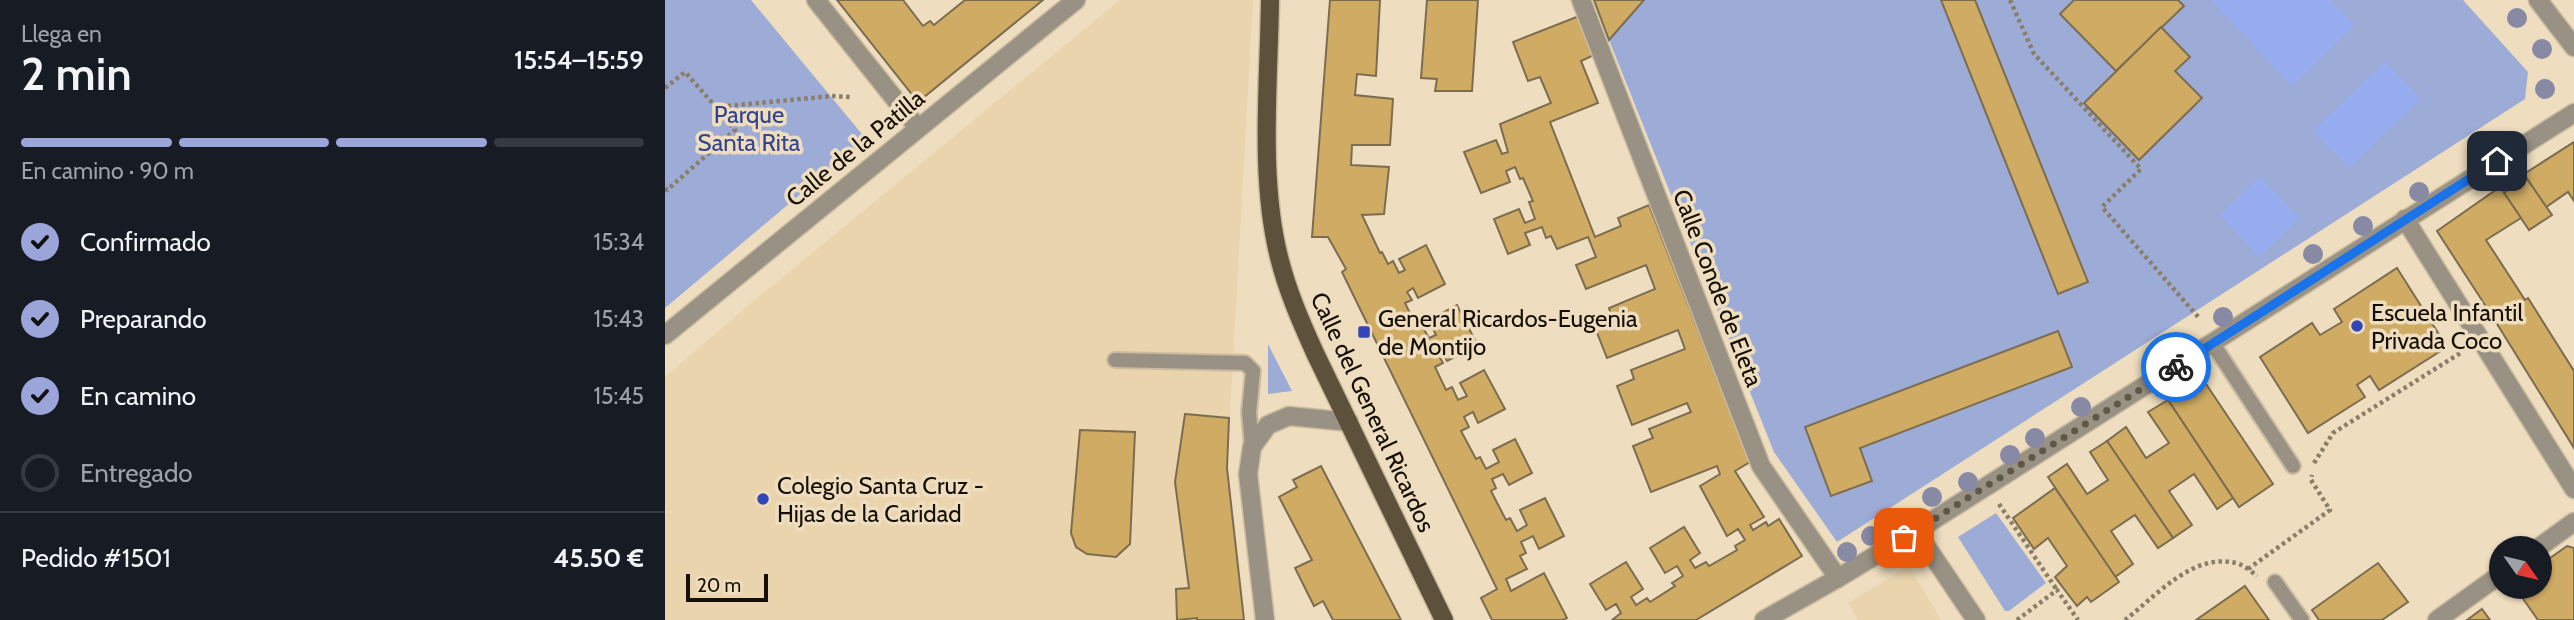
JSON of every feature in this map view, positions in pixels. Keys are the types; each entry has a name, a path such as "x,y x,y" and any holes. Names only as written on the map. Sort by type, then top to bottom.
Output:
{"main road":[{"name":"Calle del General Ricardos","path":"1270,0 1268,177 1279,256 1301,321 1444,620"}],"street":[{"path":"816,0 918,128"},
{"name":"Calle de la Patilla","path":"666,333 1076,0"},
{"name":"Calle Conde de Eleta","path":"1581,0 1761,466 1838,578"},
{"path":"2539,0 2574,47"},
{"path":"1764,620 1916,531 2574,113"},
{"path":"2405,219 2574,489"},
{"path":"1265,620 1248,474 1252,447 1268,425 1289,416 1349,422"},
{"path":"2552,538 2574,522"},
{"path":"1916,531 1976,620"},
{"path":"2437,620 2489,583"}],"lane":[{"path":"2213,344 2293,466"},
{"path":"1115,360 1245,363 1254,371 1249,412 1252,447"},
{"path":"2271,582 2302,620"}],"path":[{"path":"2010,0 2034,54 2141,169 2102,207 2200,319"},
{"path":"665,88 685,72 735,130 667,190 665,188"},
{"path":"716,107 832,96 850,97"},
{"path":"2248,569 2330,510 2311,480 2315,459 2333,433 2468,347"},
{"path":"1996,501 2078,620"},
{"path":"2125,620 2189,570 2213,561 2240,564 2271,582"},
{"path":"2017,620 2057,590"}],"shaded area":[{"path":"1120,0 1253,0 1227,468 1244,620 665,620 665,377"},
{"path":"2211,0 2330,0 2354,26 2292,86"},
{"path":"2385,62 2421,99 2349,168 2313,131"},
{"path":"2260,177 2299,218 2259,257 2220,215"},
{"path":"1909,566 1941,620 1858,620 1848,603"}],"green space":[{"name":"Parque Santa Rita","path":"665,0 751,0 866,139 665,308"},
{"path":"1644,0 2463,0 2528,72 2525,99 1837,542 1774,452 1609,40"},
{"path":"1268,344 1292,391 1268,394"},
{"path":"1996,513 2046,583 2009,611 2005,611 1958,537"}],"building":[{"path":"837,0 903,0 923,26 930,21 934,25 965,0 1043,0 918,102"},
{"path":"1330,0 1380,0 1376,76 1357,74 1355,95 1393,99 1390,145 1352,145 1351,165 1389,167 1384,214 1362,215 1388,264 1393,261 1399,273 1405,270 1399,259 1426,245 1445,284 1418,298 1413,288 1407,292 1412,300 1405,303 1417,328 1422,326 1429,338 1436,335 1429,320 1457,305 1478,346 1447,361 1442,352 1438,354 1443,363 1435,367 1446,390 1452,387 1458,400 1467,396 1460,383 1484,370 1505,409 1478,423 1473,412 1464,417 1469,427 1461,431 1476,459 1480,457 1486,469 1499,462 1493,450 1515,439 1532,473 1509,485 1503,474 1492,479 1496,488 1491,491 1506,520 1510,518 1517,531 1527,525 1520,510 1545,498 1564,536 1539,549 1533,536 1521,542 1526,553 1520,556 1527,569 1506,579 1511,591 1544,573 1567,618 1563,620 1492,620 1481,598 1497,589 1342,272 1346,269 1328,237 1312,237"},
{"path":"1427,0 1478,0 1472,91 1435,91 1437,79 1421,78"},
{"path":"1594,0 1644,0 1609,40"},
{"path":"1941,0 1975,0 2088,282 2058,294"},
{"path":"2074,0 2178,0 2184,6 2116,71 2060,14"},
{"path":"1579,16 1594,55 1581,61 1598,103 1550,122 1595,237 1621,226 1618,218 1649,205 1750,462 1735,471 1764,517 1750,525 1753,530 1766,522 1768,526 1779,519 1802,556 1696,620 1612,620 1621,613 1616,604 1606,610 1590,584 1626,562 1643,589 1631,597 1636,605 1647,598 1650,602 1675,586 1672,583 1683,576 1677,566 1665,573 1650,548 1684,527 1700,553 1690,560 1695,568 1706,562 1709,566 1737,550 1735,546 1745,540 1738,529 1727,536 1700,486 1720,474 1717,466 1651,492 1633,446 1653,438 1649,429 1691,412 1687,403 1632,425 1617,386 1634,379 1631,370 1685,349 1678,330 1607,358 1594,325 1612,318 1609,308 1655,289 1646,265 1586,289 1576,265 1596,257 1588,237 1557,249 1551,236 1546,238 1542,227 1525,233 1530,245 1508,254 1494,219 1519,209 1525,223 1535,219 1529,202 1533,201 1515,167 1506,171 1510,182 1481,193 1464,152 1496,140 1502,154 1508,152 1500,124 1551,103 1540,77 1528,81 1513,42"},
{"path":"2161,27 2190,57 2175,71 2202,98 2139,160 2084,103"},
{"path":"2574,142 2574,201 2568,192 2546,207 2524,174"},
{"path":"2525,176 2552,215 2529,230 2504,193"},
{"path":"2500,187 2521,218 2486,240 2525,300 2494,319 2437,231"},
{"path":"2397,268 2447,347 2379,390 2370,376 2357,385 2365,397 2308,433 2260,357 2312,323 2320,335 2342,322 2334,309"},
{"path":"2528,298 2574,371 2574,448 2494,319"},
{"path":"2058,331 2072,367 1860,448 1872,481 1831,496 1805,427"},
{"path":"2202,378 2273,484 2239,507 2168,400"},
{"path":"2168,400 2233,498 2217,509 2194,474 2169,491 2192,525 2173,538 2107,441 2126,427 2146,458 2169,443 2148,412"},
{"path":"1185,414 1229,418 1227,468 1244,620 1177,620 1176,589 1189,588 1175,482"},
{"path":"1080,430 1135,432 1130,544 1116,557 1087,554 1076,547 1071,533"},
{"path":"2107,441 2173,538 2158,548 2135,515 2111,531 2133,564 2115,577 2048,477 2067,464 2087,494 2108,480 2090,452"},
{"path":"1321,466 1401,620 1333,620 1323,601 1314,606 1295,568 1312,560 1279,497 1297,487 1293,480"},
{"path":"2055,488 2119,582 2091,602 2087,597 2077,606 2055,577 2067,566 2048,538 2034,549 2013,518"},
{"path":"2567,546 2574,548 2574,620 2538,620 2523,599 2552,599 2552,557"},
{"path":"2378,563 2408,602 2382,620 2319,620 2312,610"},
{"path":"2245,586 2269,620 2196,620"},
{"path":"2482,609 2490,620 2467,620"}],"way so far":[{"path":"1904,538 2176,367"}],"place":[{"name":"Escuela Infantil Privada Coco","path":"2357,326"},
{"name":"General Ricardos-Eugenia de Montijo","path":"1364,332"},
{"name":"Colegio Santa Cruz - Hijas de la Caridad","path":"763,499"}],"route":[{"path":"2176,367 2497,161"}]}
